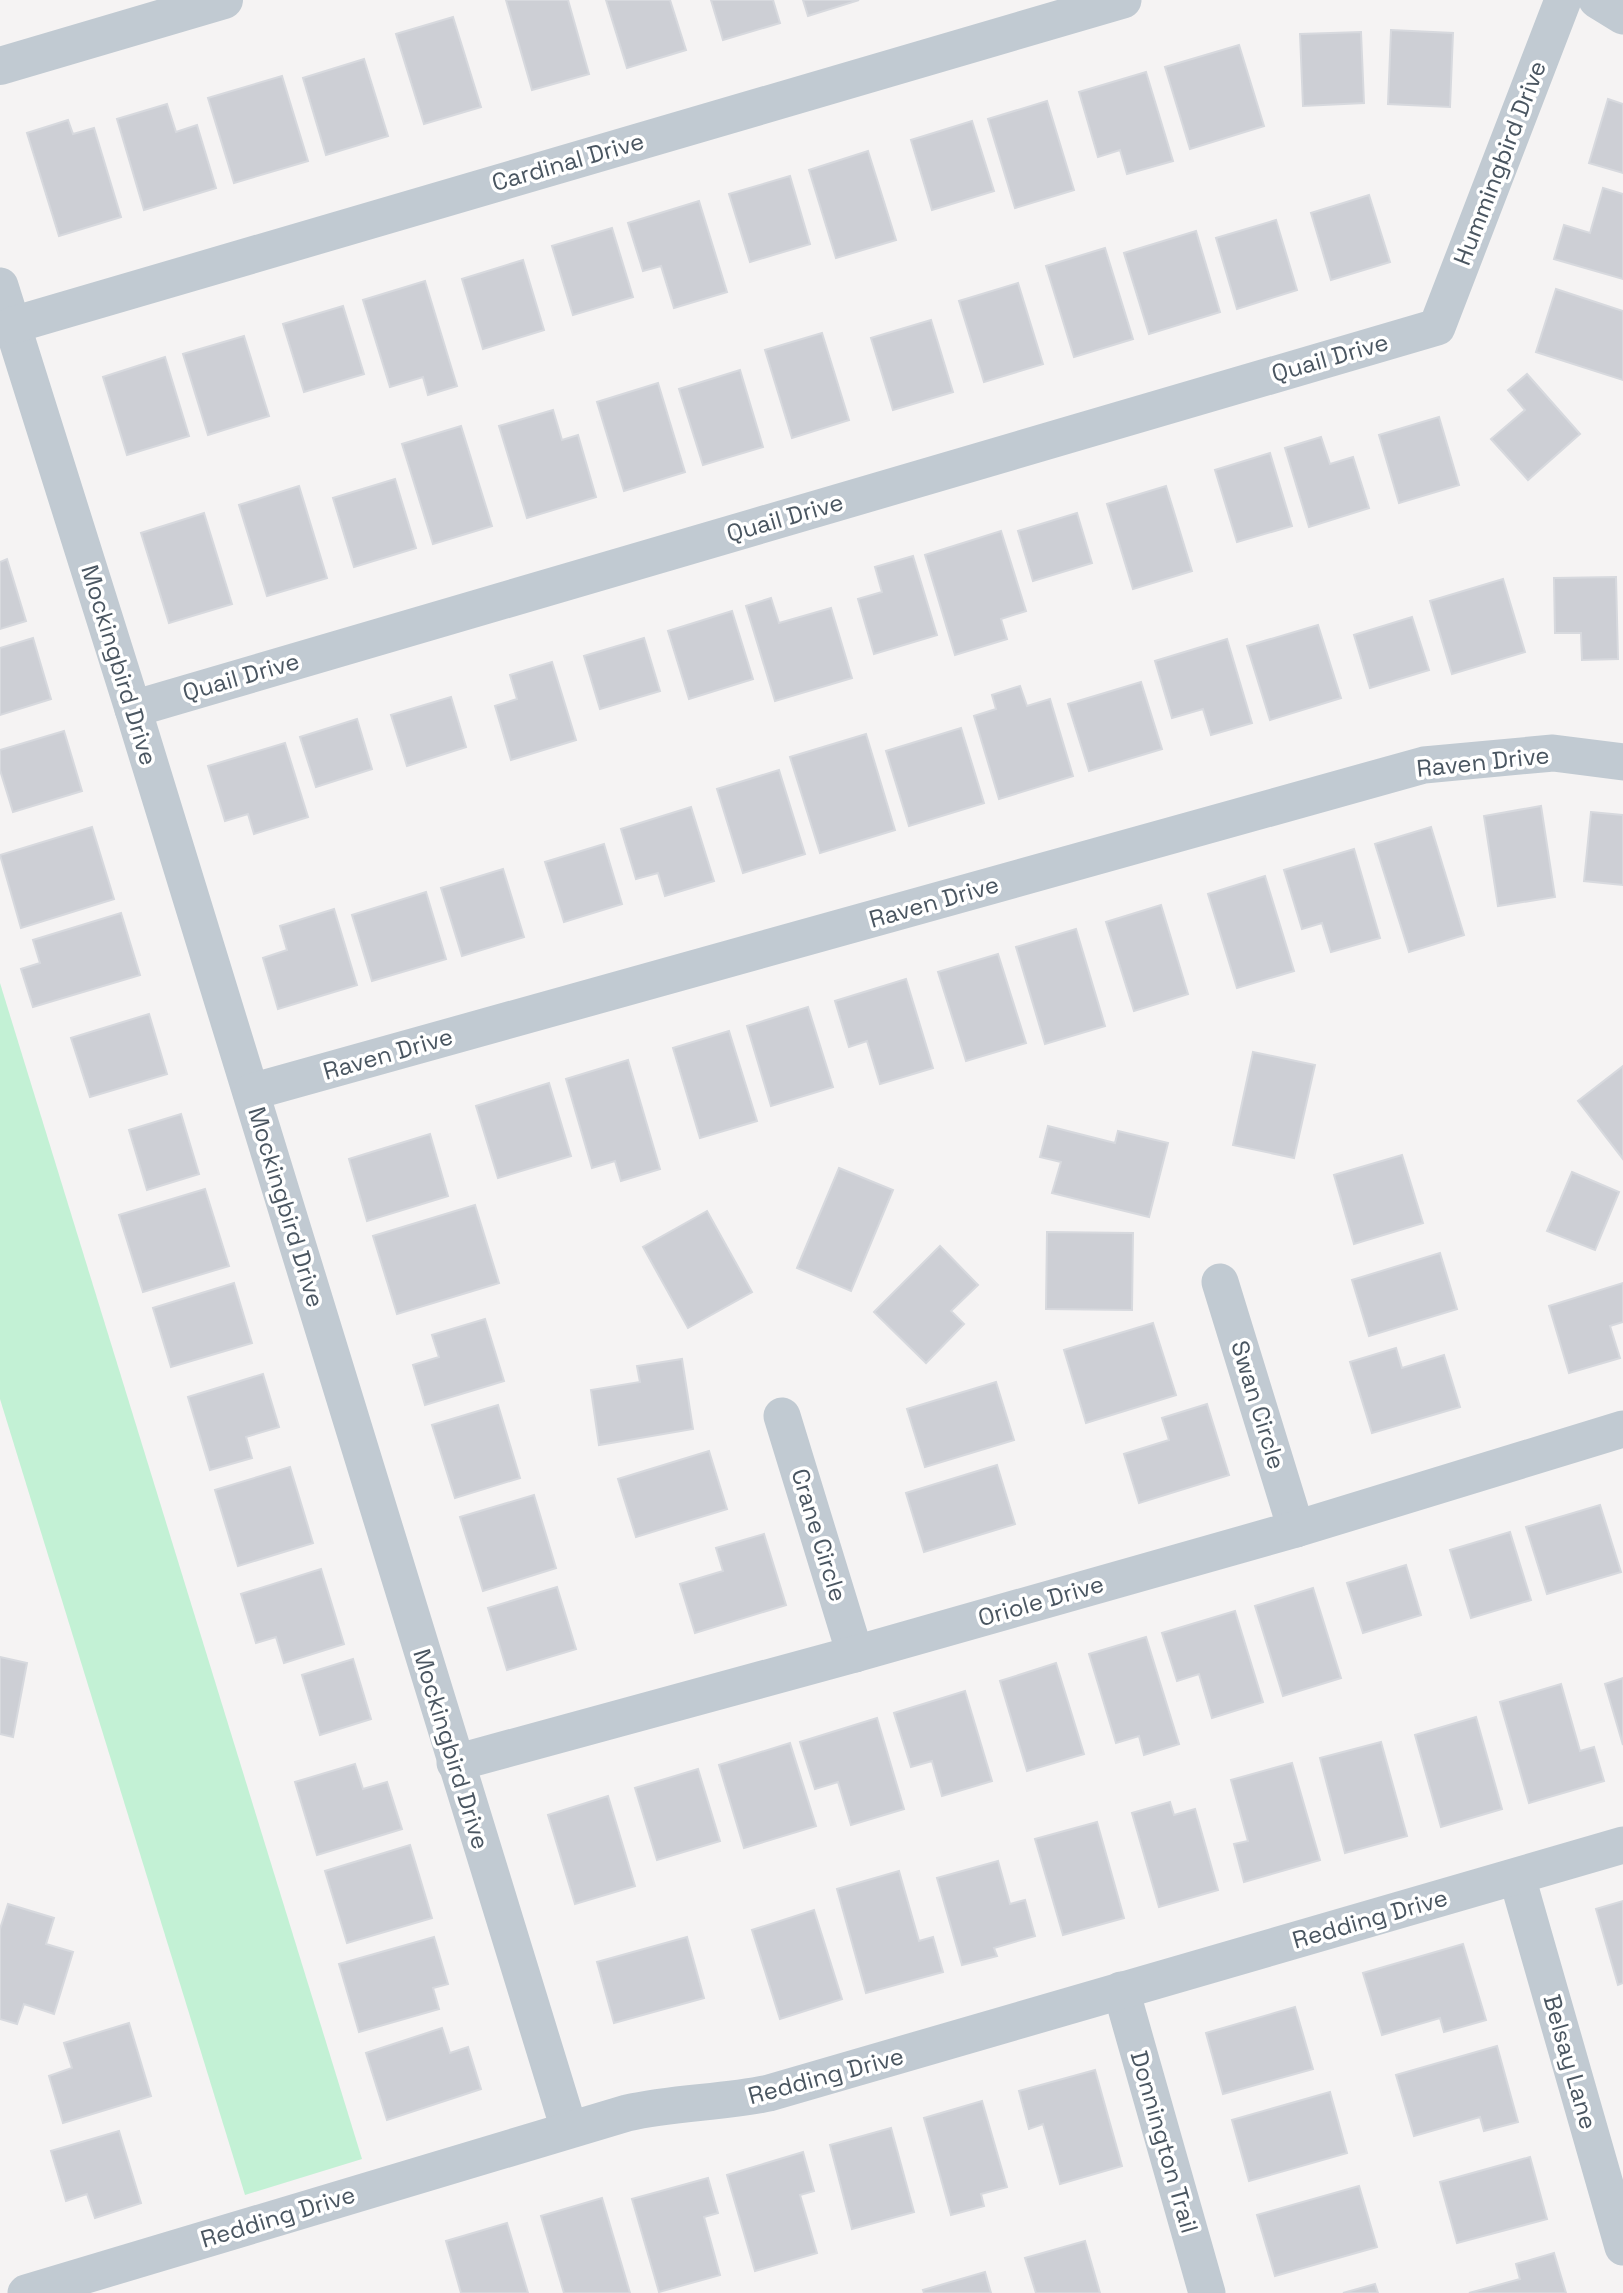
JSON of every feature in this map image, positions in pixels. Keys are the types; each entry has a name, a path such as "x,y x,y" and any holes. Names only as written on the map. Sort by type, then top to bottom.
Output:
{"street":[{"path":"0,66 223,0"},
{"name":"Cardinal Drive","path":"13,325 1122,0"},
{"name":"Hummingbird Drive","path":"1437,327 1563,0"},
{"path":"1597,0 1623,16"},
{"name":"Mockingbird Drive","path":"0,286 251,1091 569,2129"},
{"name":"Quail Drive","path":"133,709 1437,327"},
{"name":"Raven Drive","path":"251,1091 1424,765 1553,753 1623,762"},
{"name":"Swan Circle","path":"1220,1282 1296,1529"},
{"name":"Crane Circle","path":"782,1416 855,1654"},
{"name":"Oriole Drive","path":"455,1762 855,1654 1296,1529 1623,1429"},
{"name":"Redding Drive","path":"26,2293 569,2129 652,2107 717,2103 769,2094 1623,1845"},
{"name":"Belsay Lane","path":"1517,1877 1623,2247"},
{"name":"Donnington Trail","path":"1121,1990 1207,2293"}],"green space":[{"path":"0,983 362,2159 245,2195 0,1399"}],"building":[{"path":"506,0 568,0 589,74 532,90"},
{"path":"606,0 670,0 686,50 627,68"},
{"path":"711,0 773,0 780,23 723,40"},
{"path":"803,0 859,0 808,16"},
{"path":"453,17 481,107 424,124 396,34"},
{"path":"1391,30 1453,33 1450,107 1388,104"},
{"path":"1361,32 1364,103 1303,106 1300,34"},
{"path":"1239,45 1264,126 1190,149 1165,67"},
{"path":"364,59 388,136 326,155 303,78"},
{"path":"1146,72 1173,161 1127,174 1120,150 1098,157 1079,92"},
{"path":"282,76 308,161 234,183 208,98"},
{"path":"1608,99 1623,104 1623,173 1589,163"},
{"path":"1047,101 1074,190 1015,208 988,119"},
{"path":"167,104 176,132 197,125 216,188 144,210 117,119"},
{"path":"68,120 73,134 94,128 121,217 59,236 27,133"},
{"path":"972,121 994,191 932,210 911,140"},
{"path":"868,151 896,240 836,258 809,170"},
{"path":"790,176 810,244 750,262 729,194"},
{"path":"1603,188 1623,194 1623,279 1554,259 1564,225 1590,233"},
{"path":"1369,195 1390,262 1331,280 1311,213"},
{"path":"699,201 727,292 674,308 661,266 643,271 628,223"},
{"path":"1276,220 1297,290 1237,309 1216,238"},
{"path":"612,228 633,297 573,315 552,246"},
{"path":"1196,231 1220,312 1149,334 1124,253"},
{"path":"1105,248 1133,339 1074,357 1046,266"},
{"path":"523,260 544,330 483,349 462,279"},
{"path":"425,281 457,386 428,395 423,377 390,387 363,300"},
{"path":"1018,283 1043,364 984,382 959,301"},
{"path":"1556,289 1623,311 1623,380 1536,352"},
{"path":"343,306 364,374 304,392 283,324"},
{"path":"931,320 953,392 893,410 871,338"},
{"path":"822,333 849,420 792,438 765,350"},
{"path":"244,336 269,416 208,435 183,354"},
{"path":"165,357 189,436 127,455 103,377"},
{"path":"740,370 763,447 703,465 679,389"},
{"path":"1527,374 1580,434 1528,480 1491,439 1525,410 1508,390"},
{"path":"658,383 685,472 624,491 597,402"},
{"path":"553,410 562,440 578,435 596,497 527,518 499,426"},
{"path":"1439,417 1459,485 1399,503 1379,435"},
{"path":"461,426 492,526 433,544 402,444"},
{"path":"1321,437 1330,464 1353,457 1369,508 1309,527 1285,448"},
{"path":"1270,453 1292,526 1237,542 1215,470"},
{"path":"395,479 416,548 354,567 333,498"},
{"path":"299,486 327,578 267,596 239,505"},
{"path":"1166,486 1192,571 1133,589 1107,504"},
{"path":"204,513 232,604 169,623 141,533"},
{"path":"1077,513 1092,563 1033,581 1018,531"},
{"path":"1001,531 1026,611 1001,619 1007,639 955,655 925,555"},
{"path":"913,556 937,635 874,654 858,599 882,592 875,567"},
{"path":"7,559 26,621 0,629 0,562"},
{"path":"1616,577 1618,659 1582,660 1581,633 1555,633 1554,578"},
{"path":"1503,579 1525,652 1452,674 1430,601"},
{"path":"771,598 779,623 831,608 852,678 775,701 746,606"},
{"path":"732,611 753,679 689,699 668,631"},
{"path":"1412,617 1429,670 1370,688 1354,635"},
{"path":"1318,625 1341,698 1270,720 1247,646"},
{"path":"33,638 51,699 0,715 0,648"},
{"path":"644,638 660,691 600,709 584,656"},
{"path":"1227,639 1252,723 1211,735 1203,709 1172,718 1155,661"},
{"path":"552,662 576,740 511,760 495,706 517,699 510,675"},
{"path":"1141,682 1162,749 1089,771 1068,704"},
{"path":"1020,686 1027,706 1050,699 1073,776 999,799 974,716 996,709 992,695"},
{"path":"451,697 466,747 407,766 391,715"},
{"path":"357,719 372,769 316,787 300,737"},
{"path":"961,728 984,803 909,826 886,751"},
{"path":"64,731 82,791 13,812 0,770 0,750"},
{"path":"866,734 895,830 820,853 790,757"},
{"path":"285,743 308,817 254,834 248,814 225,821 208,766"},
{"path":"779,770 805,854 743,873 717,789"},
{"path":"1541,806 1555,897 1498,906 1484,816"},
{"path":"691,807 714,881 665,896 658,873 636,879 621,829"},
{"path":"1591,812 1623,815 1623,885 1584,881"},
{"path":"92,827 114,899 21,928 0,855"},
{"path":"1431,827 1464,935 1409,952 1375,844"},
{"path":"604,844 622,904 564,922 545,862"},
{"path":"1354,849 1380,938 1331,952 1322,923 1302,929 1284,870"},
{"path":"503,869 524,937 462,956 441,888"},
{"path":"1265,876 1294,971 1237,988 1208,894"},
{"path":"426,892 446,959 372,981 352,915"},
{"path":"1161,905 1188,994 1134,1011 1106,922"},
{"path":"334,909 357,985 278,1009 263,958 287,950 280,926"},
{"path":"121,913 140,975 33,1007 21,969 40,963 33,940"},
{"path":"1076,929 1105,1026 1045,1044 1016,947"},
{"path":"998,954 1026,1043 966,1061 938,972"},
{"path":"906,979 933,1068 880,1084 867,1041 849,1047 835,1001"},
{"path":"808,1007 833,1087 771,1106 747,1026"},
{"path":"149,1014 167,1074 90,1097 71,1038"},
{"path":"729,1031 757,1121 700,1138 673,1048"},
{"path":"1253,1052 1315,1065 1294,1158 1233,1145"},
{"path":"628,1060 660,1169 621,1181 615,1161 592,1168 566,1079"},
{"path":"1623,1066 1623,1159 1578,1101"},
{"path":"549,1083 571,1156 498,1178 476,1106"},
{"path":"181,1114 199,1174 147,1190 129,1130"},
{"path":"1048,1126 1115,1143 1118,1131 1168,1143 1149,1217 1052,1193 1061,1162 1040,1157"},
{"path":"430,1134 448,1196 367,1221 349,1159"},
{"path":"1402,1155 1423,1223 1354,1244 1334,1175"},
{"path":"839,1168 893,1190 851,1291 797,1268"},
{"path":"1572,1172 1619,1192 1595,1250 1547,1231"},
{"path":"205,1189 229,1266 143,1292 119,1215"},
{"path":"475,1205 499,1283 397,1314 373,1236"},
{"path":"707,1211 752,1292 688,1328 643,1247"},
{"path":"1047,1232 1133,1233 1132,1310 1046,1309"},
{"path":"940,1246 978,1285 951,1311 964,1324 926,1363 874,1312"},
{"path":"1440,1253 1457,1309 1369,1336 1352,1280"},
{"path":"234,1283 252,1343 171,1367 153,1308"},
{"path":"1623,1283 1623,1322 1610,1326 1620,1358 1569,1373 1549,1306"},
{"path":"485,1319 504,1381 425,1405 413,1365 439,1357 432,1335"},
{"path":"1153,1323 1176,1395 1086,1423 1064,1350"},
{"path":"1396,1348 1402,1368 1444,1355 1460,1407 1372,1433 1350,1362"},
{"path":"682,1359 693,1429 599,1445 591,1390 640,1382 637,1366"},
{"path":"263,1374 279,1427 246,1437 252,1458 210,1470 188,1397"},
{"path":"996,1382 1014,1440 925,1467 907,1409"},
{"path":"1207,1404 1229,1475 1139,1503 1124,1454 1169,1440 1162,1418"},
{"path":"498,1405 520,1478 455,1498 432,1425"},
{"path":"709,1451 727,1509 636,1537 618,1479"},
{"path":"997,1465 1015,1524 924,1552 906,1493"},
{"path":"290,1467 313,1543 238,1566 215,1490"},
{"path":"534,1495 556,1568 483,1591 460,1517"},
{"path":"1600,1505 1621,1572 1547,1594 1526,1527"},
{"path":"1510,1532 1531,1600 1471,1618 1450,1550"},
{"path":"764,1534 786,1605 695,1633 680,1584 723,1571 716,1548"},
{"path":"1406,1565 1421,1615 1363,1633 1347,1583"},
{"path":"321,1569 344,1644 284,1663 276,1637 256,1643 241,1594"},
{"path":"557,1587 576,1649 507,1670 488,1608"},
{"path":"1313,1588 1341,1678 1283,1696 1255,1606"},
{"path":"1235,1611 1263,1702 1212,1718 1199,1674 1177,1681 1162,1633"},
{"path":"1146,1637 1179,1744 1144,1755 1139,1736 1116,1743 1089,1654"},
{"path":"0,1657 27,1663 13,1737 0,1734"},
{"path":"353,1659 371,1719 320,1735 302,1675"},
{"path":"1056,1663 1084,1754 1027,1771 1000,1681"},
{"path":"1623,1678 1623,1745 1605,1684"},
{"path":"1561,1684 1580,1751 1594,1747 1604,1781 1529,1803 1500,1702"},
{"path":"965,1691 992,1781 942,1796 932,1761 911,1767 894,1713"},
{"path":"1476,1717 1502,1809 1441,1827 1415,1735"},
{"path":"877,1718 904,1809 851,1825 838,1782 815,1789 800,1742"},
{"path":"1381,1742 1407,1836 1345,1853 1320,1758"},
{"path":"790,1743 816,1826 744,1848 719,1765"},
{"path":"1292,1763 1320,1860 1244,1882 1234,1844 1248,1841 1231,1780"},
{"path":"355,1764 363,1789 387,1782 402,1829 317,1855 295,1782"},
{"path":"698,1769 720,1841 657,1860 635,1788"},
{"path":"608,1796 635,1886 575,1904 548,1815"},
{"path":"1170,1802 1174,1815 1195,1809 1218,1890 1159,1907 1132,1813"},
{"path":"1097,1822 1124,1918 1063,1935 1035,1839"},
{"path":"410,1845 432,1918 347,1943 325,1871"},
{"path":"998,1861 1010,1904 1025,1900 1035,1936 994,1948 997,1956 962,1965 937,1878"},
{"path":"899,1871 919,1941 933,1937 943,1972 866,1993 837,1889"},
{"path":"1623,1901 1623,1983 1618,1985 1596,1909"},
{"path":"8,1904 54,1918 46,1944 73,1952 54,2014 24,2004 17,2024 0,2019 0,1929"},
{"path":"814,1910 842,1999 780,2019 752,1930"},
{"path":"434,1937 448,1984 433,1988 439,2009 359,2032 339,1964"},
{"path":"687,1937 704,1998 614,2023 597,1962"},
{"path":"1463,1944 1486,2020 1444,2032 1440,2018 1382,2035 1363,1973"},
{"path":"1295,2007 1313,2069 1223,2094 1206,2033"},
{"path":"129,2023 151,2096 63,2123 49,2076 72,2068 64,2043"},
{"path":"442,2028 450,2053 468,2047 481,2089 387,2120 366,2053"},
{"path":"1497,2046 1518,2122 1484,2131 1480,2117 1414,2136 1396,2075"},
{"path":"1095,2070 1122,2166 1060,2184 1043,2124 1029,2129 1019,2091"},
{"path":"1330,2092 1347,2153 1249,2181 1232,2120"},
{"path":"982,2101 1007,2187 981,2194 984,2206 951,2215 924,2118"},
{"path":"891,2128 914,2212 852,2229 830,2145"},
{"path":"119,2131 141,2203 95,2218 87,2194 66,2201 51,2151"},
{"path":"803,2152 814,2191 800,2195 817,2253 755,2271 727,2175"},
{"path":"1530,2157 1547,2219 1457,2243 1440,2182"},
{"path":"708,2178 718,2213 704,2217 720,2275 659,2292 632,2199"},
{"path":"1359,2186 1377,2247 1275,2276 1257,2215"},
{"path":"602,2198 630,2293 564,2293 541,2216"},
{"path":"507,2223 528,2293 461,2293 446,2241"},
{"path":"1085,2241 1100,2293 1036,2293 1025,2258"},
{"path":"1554,2253 1566,2293 1469,2293 1520,2279 1516,2264"},
{"path":"985,2272 991,2293 924,2293 923,2290"},
{"path":"1375,2284 1378,2293 1343,2293"}]}
